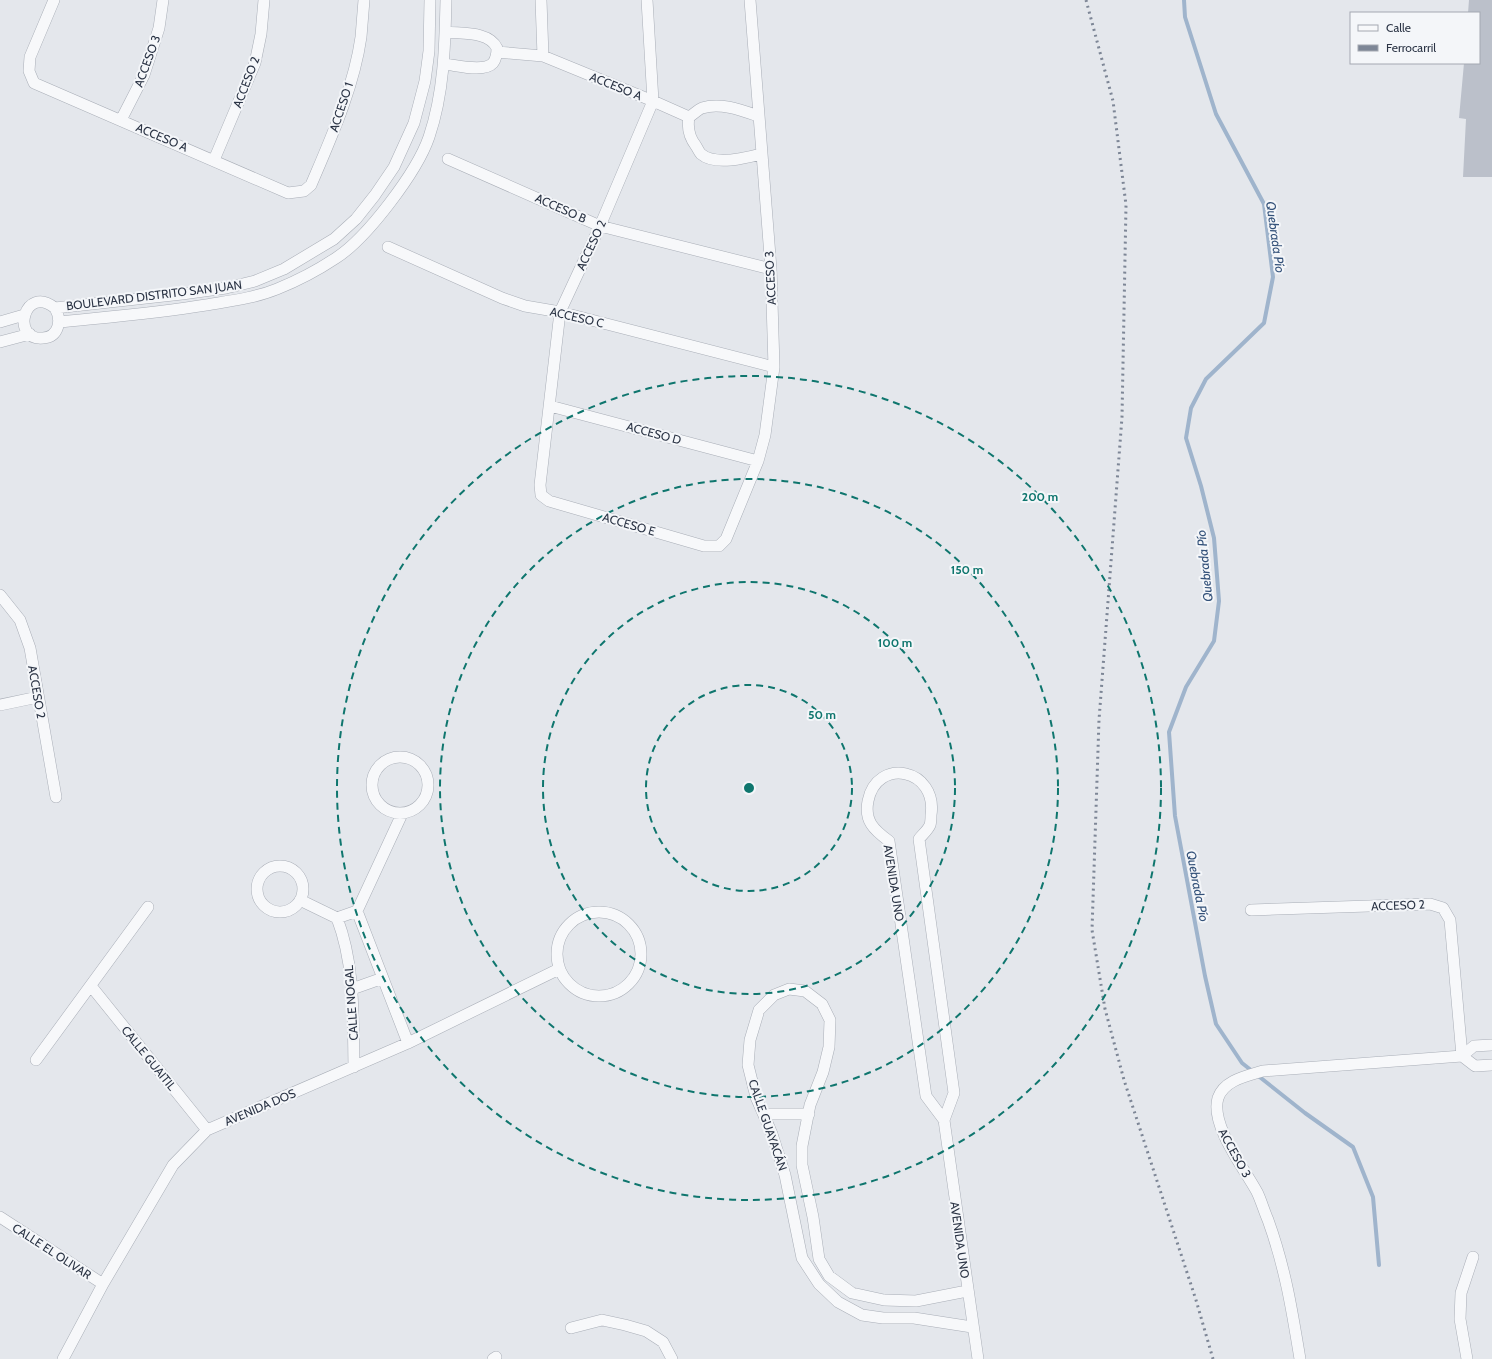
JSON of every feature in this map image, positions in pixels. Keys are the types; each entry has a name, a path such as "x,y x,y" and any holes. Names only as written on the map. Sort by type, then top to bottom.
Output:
{"street":[{"name":"ACCESO A","path":"54,0 30,57 29,72 34,83 288,193"},
{"name":"ACCESO 3","path":"121,120 144,75 159,28 163,0"},
{"name":"ACCESO 2","path":"214,160 255,63 261,34 264,0"},
{"name":"ACCESO 1","path":"288,193 304,191 312,185 338,122 360,38 364,0"},
{"name":"BOULEVARD DISTRITO SAN JUAN","path":"55,308 190,293 226,288 255,281 284,269 334,239 356,218 391,173 414,123 425,81 429,51 430,0"},
{"name":"BOULEVARD DISTRITO SAN JUAN","path":"59,322 185,308 240,299 276,289 311,273 337,258 361,237 412,173 429,138 437,110 444,64 446,0"},
{"path":"541,0 543,56"},
{"name":"ACCESO 2","path":"541,495 540,485 560,312 600,226 653,101 647,0"},
{"name":"ACCESO 3","path":"719,546 726,539 758,461 765,435 774,367 771,269 750,0"},
{"path":"444,64 482,68 489,66 494,62 497,52 494,42 488,38 446,32"},
{"name":"ACCESO A","path":"497,52 543,56 688,117"},
{"path":"758,116 742,110 715,106 701,108 688,117 687,128 692,141 702,154 715,159 741,159 761,154"},
{"name":"ACCESO B","path":"448,159 600,226 771,269"},
{"name":"ACCESO C","path":"388,247 502,298 525,306 560,312 774,367"},
{"name":"BOULEVARD DISTRITO SAN JUAN","path":"0,322 24,315 28,307 33,303 39,302 51,304 58,313 59,322 56,330 52,335 47,337 41,338 30,334 0,342"},
{"path":"24,315 24,324 30,334"},
{"name":"ACCESO D","path":"550,406 758,461"},
{"name":"ACCESO E","path":"541,495 549,501 704,546 719,546"},
{"name":"ACCESO 2","path":"0,595 20,620 30,648 56,797"},
{"path":"0,705 38,697"},
{"path":"300,900 337,918 357,911 402,814 412,811 420,806 426,797 428,778 423,769 409,758 399,757 391,758 382,763 372,780 372,790 375,798 384,809 393,813 402,814"},
{"name":"AVENIDA UNO","path":"944,1120 926,1096 889,841 878,832 868,819 867,806 870,792 876,783 887,776 899,773 911,775 921,781 930,793 932,808 930,825 919,839 954,1093 944,1120 972,1328 978,1359"},
{"path":"285,866 292,869 298,874 302,882 303,890 300,900 296,906 289,910 278,912 270,910 262,902 258,895 260,879 270,868 285,866"},
{"name":"ACCESO 2","path":"1251,910 1430,904 1443,908 1450,920 1462,1056"},
{"path":"36,1060 148,907"},
{"path":"357,911 408,1043"},
{"path":"601,911 615,915 628,922 637,934 641,946 641,960 636,976 626,987 612,994 598,997 584,994 567,982 559,969 557,954 562,934 571,922 583,914 601,911"},
{"name":"CALLE NOGAL","path":"337,918 344,937 352,989 354,1067"},
{"name":"AVENIDA DOS","path":"63,1359 103,1284 173,1165 207,1130 408,1043 559,969"},
{"path":"352,989 383,978"},
{"name":"CALLE GUAITIL","path":"91,986 207,1130"},
{"name":"CALLE GUAYACÁN","path":"967,1291 916,1301 884,1300 852,1293 829,1276 819,1259 813,1217 802,1165 802,1146 810,1105 823,1072 828,1053 830,1020 822,1004 805,991 789,989 774,995 759,1010 750,1040 748,1065 756,1097 772,1134 785,1175 802,1258 819,1284 838,1302 862,1315 883,1318 914,1318 972,1328"},
{"path":"1492,1045 1474,1046 1462,1056 1475,1066 1492,1065"},
{"name":"ACCESO 3","path":"1300,1359 1291,1300 1279,1250 1258,1193 1221,1129 1217,1114 1218,1098 1225,1087 1237,1079 1263,1071 1462,1056"},
{"path":"764,1114 809,1114"},
{"name":"CALLE EL OLIVAR","path":"0,1217 103,1284"},
{"path":"794,1219 813,1217"},
{"path":"1466,1359 1460,1319 1461,1293 1473,1257"},
{"path":"883,1318 884,1300"},
{"path":"571,1328 602,1320 646,1331 663,1342 672,1359"}],"building":[{"path":"1469,0 1492,0 1492,177 1463,177 1466,119 1459,118 1464,64 1480,64 1480,12 1468,12"}],"waterway":[{"name":"Quebrada Pío","path":"1184,0 1185,17 1216,114 1264,204 1273,277 1264,323 1206,379 1191,408 1186,438 1201,486 1214,538 1219,601 1214,641 1186,687 1169,732 1175,816 1205,976 1216,1024 1242,1063 1305,1113 1353,1147 1373,1197 1379,1265"}],"railway":[{"path":"1086,0 1113,101 1126,205 1122,417 1099,720 1092,930 1105,1009 1124,1080 1196,1300 1213,1359"}]}
